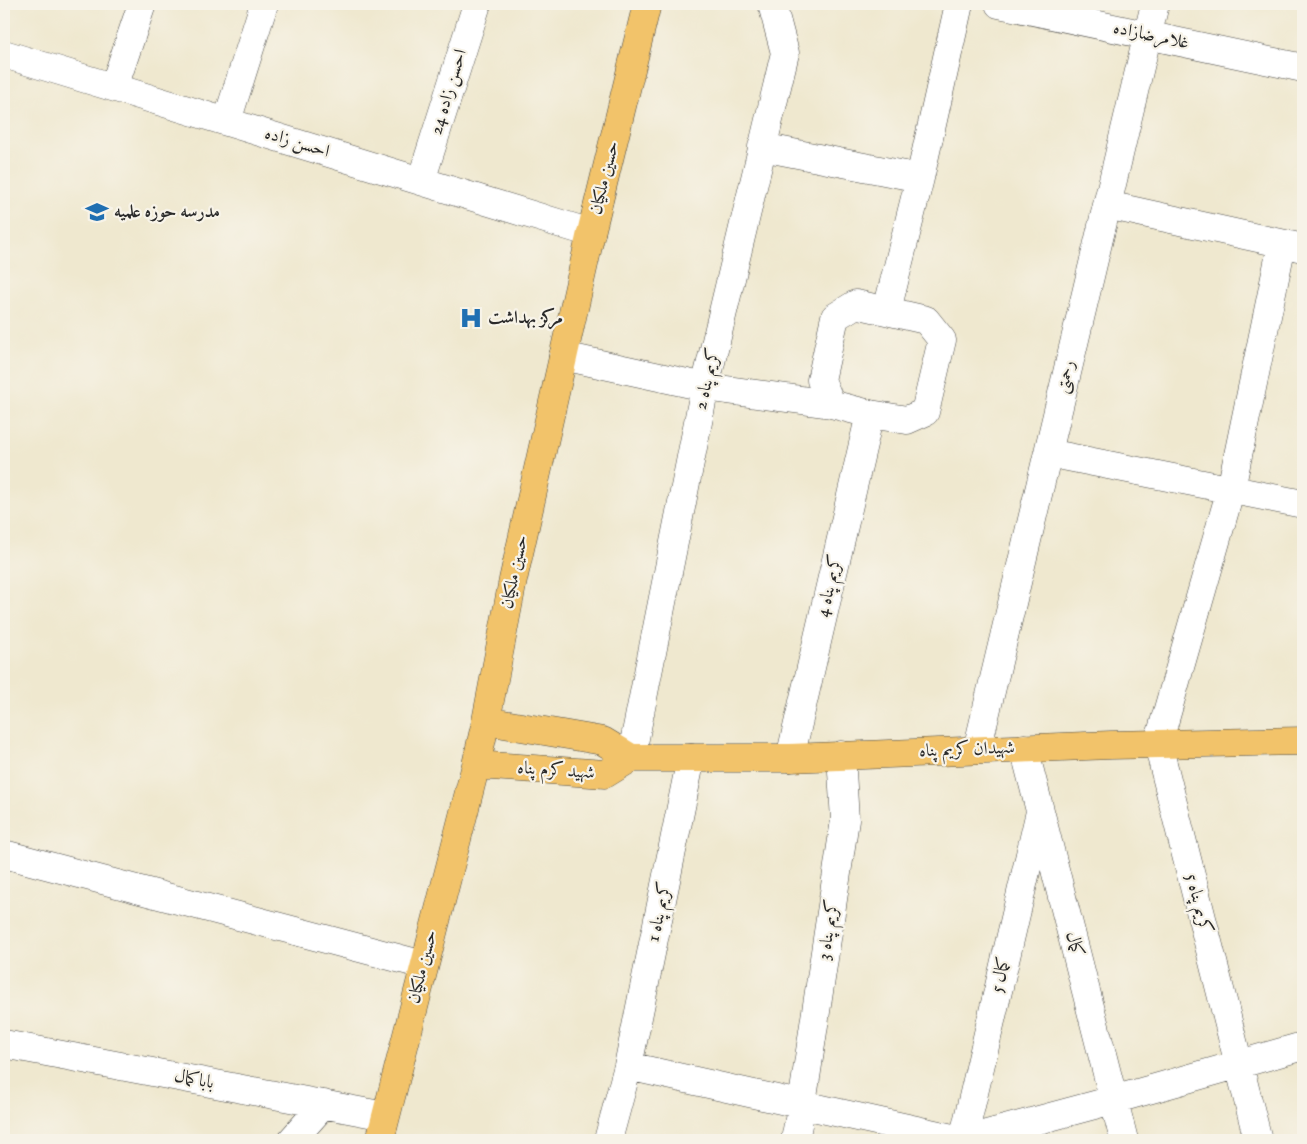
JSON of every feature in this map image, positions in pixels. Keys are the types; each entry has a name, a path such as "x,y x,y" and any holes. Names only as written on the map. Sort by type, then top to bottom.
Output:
{"main road":[{"name":"حسین ملکیان","path":"382,1128 476,765 513,580 563,356 647,4"},
{"path":"486,721 603,741 632,758"},
{"name":"شهیدان کریم پناه","path":"632,758 790,758 1024,748 1303,741"},
{"name":"شهید کرم پناه","path":"476,765 605,774 632,758"}],"street":[{"path":"114,87 142,4"},
{"path":"227,122 264,4"},
{"name":"احسن زاده 24","path":"421,181 477,4"},
{"name":"کریم پناه 2","path":"632,758 705,387 785,53 772,4"},
{"path":"887,310 920,178 958,4"},
{"name":"غلامرضازاده","path":"999,4 1303,68"},
{"name":"رحمتی","path":"977,750 1155,4"},
{"name":"احسن زاده","path":"4,54 591,233"},
{"path":"762,147 920,178"},
{"path":"1107,205 1293,246 1231,489 1158,744"},
{"path":"563,356 705,387 831,404 870,414 907,420 925,412 942,340 926,320 856,304 835,317 821,380 831,404"},
{"name":"کریم پناه 4","path":"790,758 870,414"},
{"path":"1048,453 1303,504"},
{"name":"کریم پناه 5","path":"1158,744 1258,1140"},
{"name":"کمال","path":"1024,748 1124,1140"},
{"name":"کریم پناه 3","path":"795,1140 845,820 841,755"},
{"name":"کریم پناه 1","path":"608,1140 628,1066 691,758"},
{"name":"کمال 5","path":"962,1140 1040,810"},
{"path":"4,854 424,965"},
{"name":"باباکمال","path":"4,1044 324,1104 382,1128"},
{"path":"628,1066 962,1140 1113,1100 1303,1046"},
{"path":"292,1140 324,1104"}],"place":[{"name":"مدرسه حوزه علمیه","path":"97,212"},
{"name":"مرکز بهداشت","path":"471,318"}]}
